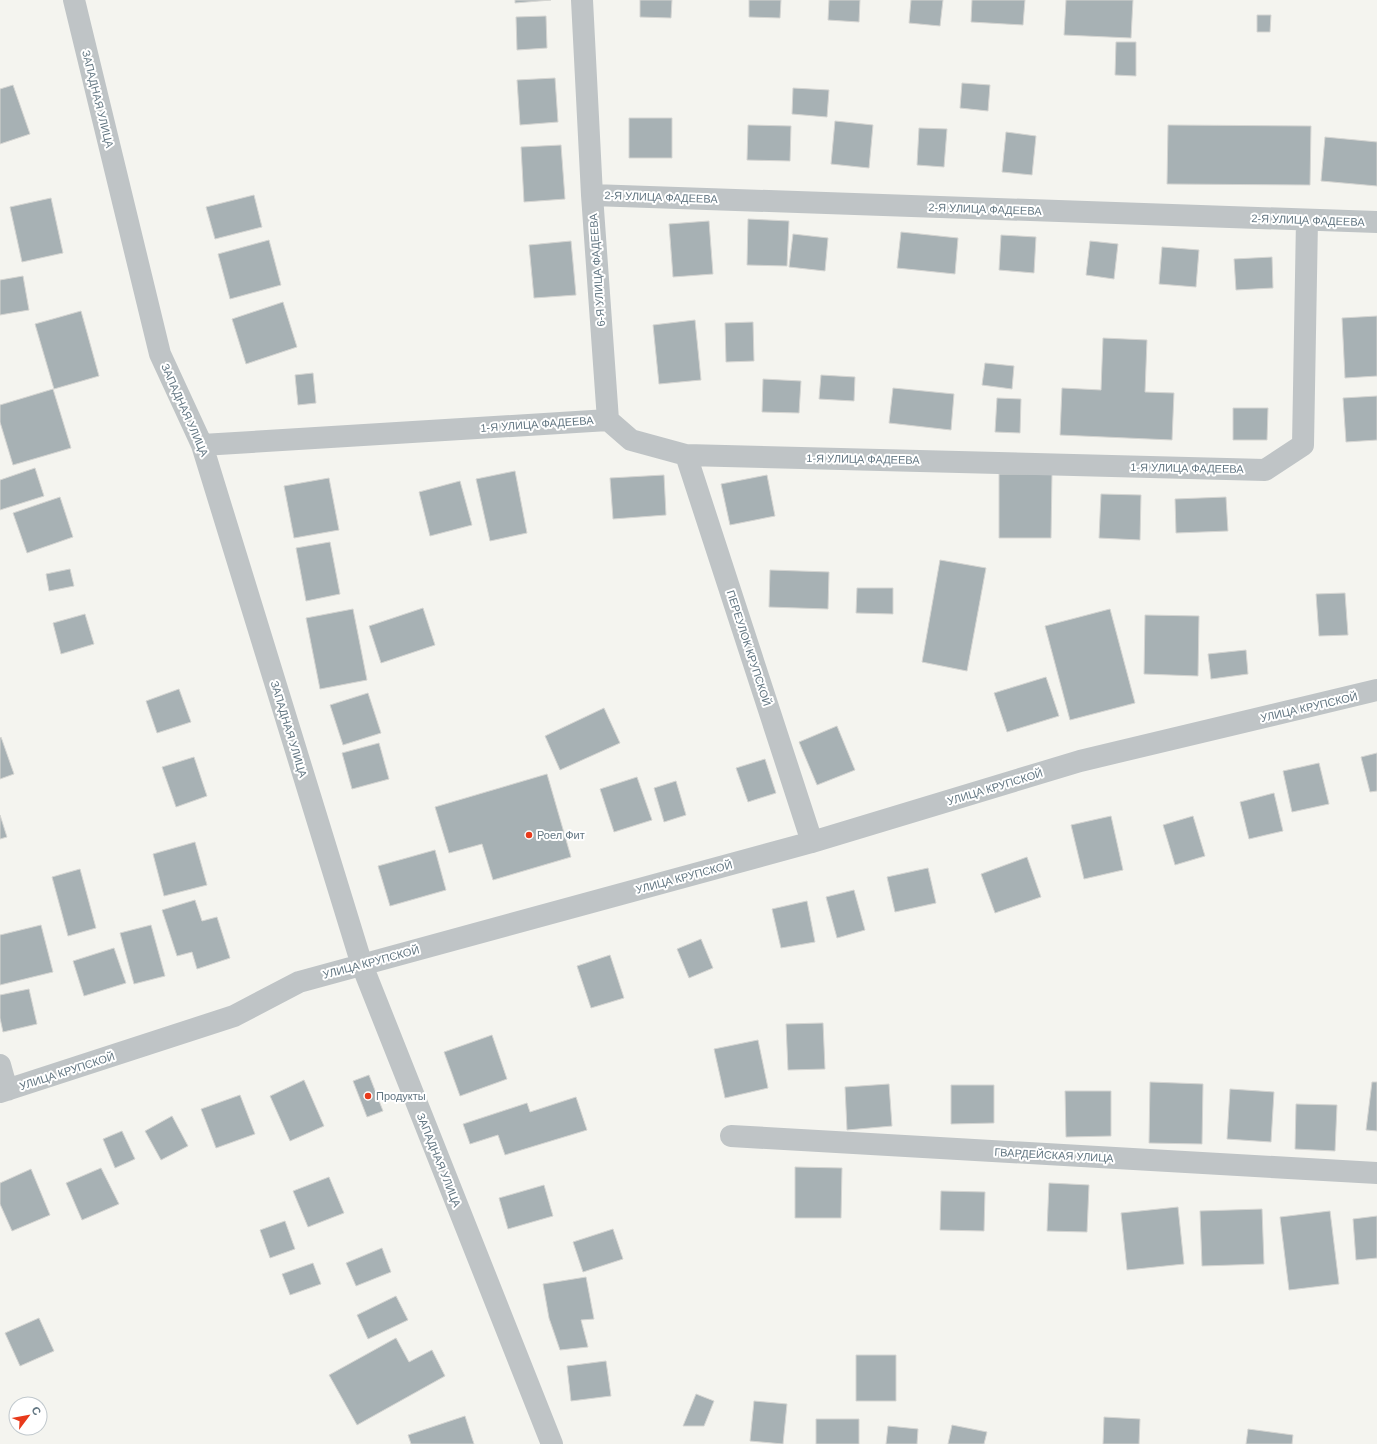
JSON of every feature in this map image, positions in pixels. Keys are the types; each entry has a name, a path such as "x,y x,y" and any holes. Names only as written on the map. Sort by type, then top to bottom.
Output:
{"street":[{"name":"ЗАПАДНАЯ УЛИЦА","path":"74,0 160,354 202,445 362,965 552,1444"},
{"name":"6-Я УЛИЦА ФАДЕЕВА","path":"582,0 592,195 608,420"},
{"name":"2-Я УЛИЦА ФАДЕЕВА","path":"592,195 1377,222"},
{"name":"1-Я УЛИЦА ФАДЕЕВА","path":"202,445 608,420 631,440 686,455 1265,470 1303,445 1307,220"},
{"name":"ПЕРЕУЛОК КРУПСКОЙ","path":"686,455 812,842"},
{"name":"УЛИЦА КРУПСКОЙ","path":"3,1091 234,1016 299,982 812,842 1080,761 1377,690"},
{"path":"0,1065 3,1091"},
{"name":"ГВАРДЕЙСКАЯ УЛИЦА","path":"731,1136 1377,1174"}],"building":[{"path":"515,0 551,0 515,3"},
{"path":"640,0 672,0 671,18 640,17"},
{"path":"749,0 781,0 780,18 749,17"},
{"path":"829,0 860,0 859,22 828,20"},
{"path":"911,0 943,0 940,26 909,23"},
{"path":"972,0 1025,0 1023,25 971,22"},
{"path":"1066,0 1133,0 1131,38 1064,35"},
{"path":"1257,15 1271,15 1270,32 1257,32"},
{"path":"546,16 547,48 517,50 516,17"},
{"path":"1116,42 1136,42 1136,76 1115,75"},
{"path":"555,78 558,122 520,125 517,80"},
{"path":"962,83 990,85 988,111 960,108"},
{"path":"13,85 30,134 0,144 0,89"},
{"path":"793,88 829,90 827,117 792,114"},
{"path":"629,118 672,118 672,158 629,158"},
{"path":"835,121 873,125 869,168 831,164"},
{"path":"748,125 791,126 790,161 747,160"},
{"path":"1168,125 1311,126 1310,185 1167,184"},
{"path":"919,128 947,129 944,167 917,165"},
{"path":"1006,132 1036,136 1032,175 1002,172"},
{"path":"1325,137 1377,142 1377,186 1321,181"},
{"path":"561,145 565,199 524,202 521,147"},
{"path":"254,195 262,227 215,239 206,207"},
{"path":"51,198 63,253 22,262 10,207"},
{"path":"748,219 789,221 787,266 747,265"},
{"path":"709,221 713,274 673,277 669,224"},
{"path":"901,232 958,238 955,274 897,268"},
{"path":"793,234 828,238 825,271 789,267"},
{"path":"1001,235 1036,237 1034,273 999,270"},
{"path":"269,240 281,285 230,299 218,254"},
{"path":"571,241 576,295 534,298 529,245"},
{"path":"1090,241 1118,244 1114,279 1086,275"},
{"path":"1162,247 1199,250 1196,287 1159,284"},
{"path":"1272,257 1273,288 1236,290 1234,259"},
{"path":"23,276 29,310 0,315 0,280"},
{"path":"283,302 297,347 246,364 232,319"},
{"path":"81,311 99,376 54,389 35,324"},
{"path":"1377,316 1377,376 1345,378 1342,318"},
{"path":"695,320 701,380 659,384 653,325"},
{"path":"753,322 754,361 726,362 725,323"},
{"path":"1103,338 1147,340 1145,392 1174,393 1172,440 1060,435 1062,388 1101,390"},
{"path":"985,363 1014,366 1012,389 982,385"},
{"path":"313,373 316,403 298,405 295,375"},
{"path":"821,375 855,377 854,401 819,399"},
{"path":"763,379 801,381 799,413 762,412"},
{"path":"893,388 954,394 951,430 889,423"},
{"path":"53,389 71,448 13,465 0,422 0,405"},
{"path":"1377,396 1377,440 1346,442 1343,398"},
{"path":"997,398 1021,399 1020,433 995,432"},
{"path":"1233,408 1268,408 1267,440 1233,440"},
{"path":"35,468 44,496 0,510 0,480"},
{"path":"515,471 527,533 490,541 476,479"},
{"path":"999,474 1052,474 1051,538 999,538"},
{"path":"664,475 666,515 613,519 610,478"},
{"path":"767,475 775,516 730,525 721,484"},
{"path":"329,478 339,530 294,538 284,486"},
{"path":"460,481 472,525 430,536 419,492"},
{"path":"1101,494 1141,495 1140,540 1099,538"},
{"path":"60,497 73,537 27,553 13,513"},
{"path":"1226,497 1228,531 1176,533 1175,499"},
{"path":"330,542 340,594 306,601 296,548"},
{"path":"940,560 986,568 967,671 922,662"},
{"path":"70,569 74,586 49,591 46,574"},
{"path":"770,570 829,572 828,609 769,607"},
{"path":"857,588 893,588 893,614 856,613"},
{"path":"1345,593 1348,635 1319,636 1316,594"},
{"path":"423,608 435,645 381,663 369,626"},
{"path":"353,609 367,680 320,689 306,618"},
{"path":"1110,609 1135,703 1070,720 1045,626"},
{"path":"85,614 94,644 61,654 53,623"},
{"path":"1145,615 1199,616 1198,676 1144,674"},
{"path":"1246,650 1248,674 1211,679 1208,654"},
{"path":"1046,677 1059,716 1007,732 994,693"},
{"path":"179,689 191,722 157,733 146,701"},
{"path":"368,693 381,733 343,745 330,705"},
{"path":"604,708 620,743 560,770 545,736"},
{"path":"837,726 855,770 817,785 799,742"},
{"path":"1,737 14,774 0,779 0,738"},
{"path":"379,743 389,779 352,789 342,753"},
{"path":"1377,753 1377,791 1370,792 1361,757"},
{"path":"194,757 207,796 176,807 162,767"},
{"path":"765,759 776,793 748,802 736,768"},
{"path":"1319,763 1329,804 1292,812 1283,771"},
{"path":"547,774 571,857 493,880 482,844 449,853 435,807"},
{"path":"637,777 652,820 614,832 600,789"},
{"path":"676,781 686,815 664,822 654,788"},
{"path":"1274,793 1283,831 1249,839 1240,802"},
{"path":"0,815 7,837 0,839"},
{"path":"1111,816 1123,870 1084,879 1071,825"},
{"path":"1193,816 1205,856 1175,865 1163,825"},
{"path":"195,842 207,885 164,896 153,854"},
{"path":"435,850 446,890 390,906 378,866"},
{"path":"1027,857 1041,897 995,913 981,874"},
{"path":"928,868 936,903 895,912 887,877"},
{"path":"80,869 96,928 68,936 52,877"},
{"path":"854,890 865,930 837,938 826,897"},
{"path":"195,900 202,921 217,917 230,958 197,969 192,952 177,956 162,910"},
{"path":"807,901 815,942 781,948 772,909"},
{"path":"41,925 53,972 0,985 0,935"},
{"path":"151,925 165,976 134,984 120,933"},
{"path":"701,939 713,968 689,978 677,949"},
{"path":"114,948 126,983 84,996 73,961"},
{"path":"610,955 624,998 591,1008 577,966"},
{"path":"29,989 37,1024 3,1032 0,1018 0,995"},
{"path":"823,1023 825,1069 788,1070 786,1024"},
{"path":"492,1035 507,1079 460,1096 444,1052"},
{"path":"758,1040 768,1088 725,1098 714,1049"},
{"path":"369,1075 383,1111 367,1117 353,1081"},
{"path":"304,1080 324,1126 290,1141 270,1096"},
{"path":"1150,1082 1203,1084 1202,1144 1149,1143"},
{"path":"1372,1082 1377,1082 1377,1131 1366,1130"},
{"path":"889,1084 892,1126 847,1130 845,1087"},
{"path":"951,1085 994,1085 994,1123 951,1124"},
{"path":"1230,1089 1274,1092 1271,1142 1227,1139"},
{"path":"1065,1091 1111,1091 1111,1136 1066,1137"},
{"path":"240,1095 255,1134 216,1148 201,1109"},
{"path":"576,1097 587,1130 505,1155 498,1135 470,1144 463,1124 527,1103 530,1112"},
{"path":"1296,1104 1337,1105 1335,1151 1295,1149"},
{"path":"172,1116 188,1146 161,1160 145,1131"},
{"path":"122,1131 135,1159 115,1168 103,1139"},
{"path":"795,1167 842,1168 841,1218 795,1218"},
{"path":"101,1168 119,1204 82,1220 66,1183"},
{"path":"31,1169 50,1215 12,1231 0,1204 0,1183"},
{"path":"329,1177 344,1213 308,1227 293,1191"},
{"path":"1049,1183 1089,1185 1087,1232 1047,1231"},
{"path":"544,1185 553,1216 508,1229 499,1198"},
{"path":"941,1191 985,1192 984,1231 940,1230"},
{"path":"1178,1207 1184,1264 1127,1270 1121,1213"},
{"path":"1262,1209 1264,1264 1202,1266 1200,1211"},
{"path":"1330,1211 1339,1284 1289,1290 1280,1217"},
{"path":"1377,1216 1377,1258 1356,1260 1353,1219"},
{"path":"285,1221 295,1249 270,1258 260,1230"},
{"path":"613,1229 623,1259 583,1272 573,1242"},
{"path":"382,1248 391,1272 356,1286 346,1263"},
{"path":"313,1263 321,1284 290,1295 282,1274"},
{"path":"586,1277 594,1319 581,1320 588,1347 560,1350 549,1318 543,1284"},
{"path":"396,1296 408,1320 368,1339 357,1315"},
{"path":"39,1318 54,1351 20,1366 5,1333"},
{"path":"396,1338 409,1362 432,1350 445,1376 357,1425 329,1375"},
{"path":"856,1355 896,1355 896,1401 856,1401"},
{"path":"606,1361 611,1396 571,1401 567,1366"},
{"path":"696,1394 714,1401 704,1426 683,1426"},
{"path":"754,1401 787,1404 783,1444 750,1441"},
{"path":"465,1416 474,1444 411,1444 408,1435"},
{"path":"1104,1417 1140,1419 1139,1444 1103,1444"},
{"path":"816,1419 859,1419 859,1444 816,1444"},
{"path":"952,1425 987,1432 984,1444 948,1444"},
{"path":"888,1426 918,1429 917,1444 886,1444"},
{"path":"1248,1429 1293,1435 1292,1444 1246,1444"}],"place":[{"name":"Роел Фит","path":"529,835"},
{"name":"Продукты","path":"368,1096"}]}
